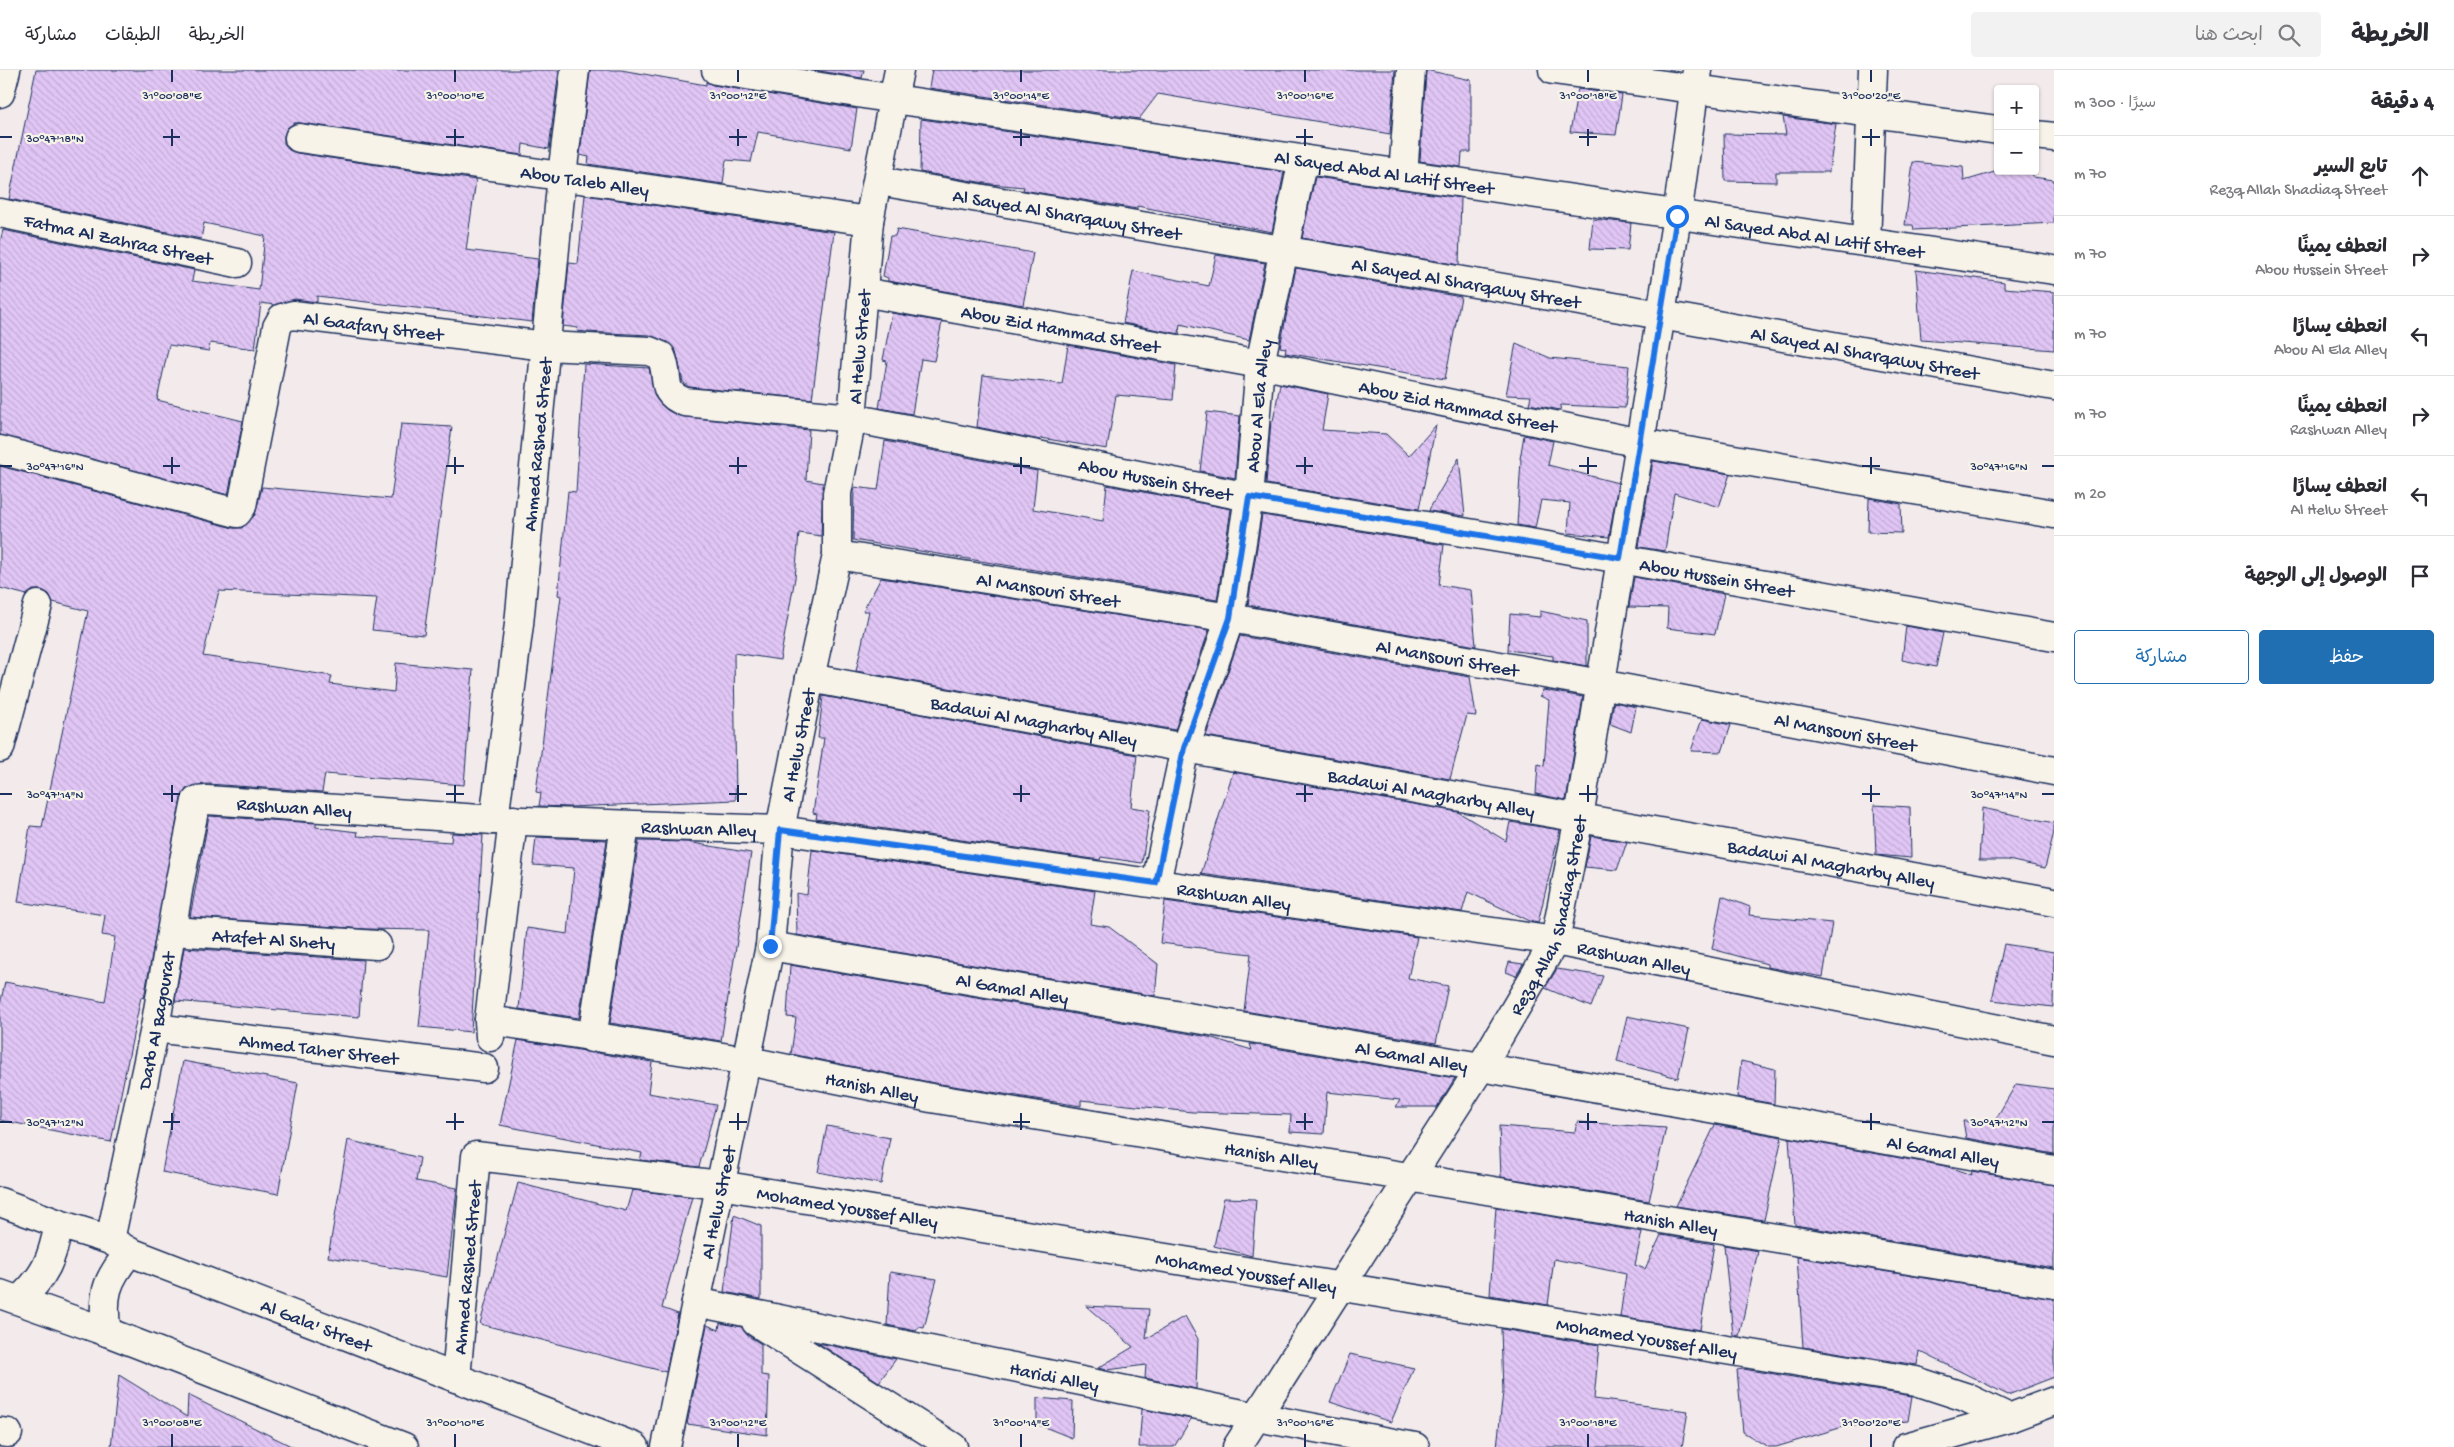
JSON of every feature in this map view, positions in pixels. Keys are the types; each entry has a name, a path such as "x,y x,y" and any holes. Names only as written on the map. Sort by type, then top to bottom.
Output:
{"street":[{"path":"0,93 6,70"},
{"name":"Ahmed Rashed Street","path":"489,1029 519,624 562,175 575,70"},
{"name":"Al Sayed Abd Al Latif Street","path":"716,70 894,99 1677,216 2054,270"},
{"name":"Al Helw Street","path":"666,1447 720,1185 748,1061 770,946 780,830 837,554 837,493 852,418 870,222 898,70"},
{"path":"1403,174 1411,70"},
{"path":"1553,70 1696,79 1871,112 1994,129"},
{"path":"1866,242 1873,70"},
{"name":"Rezq Allah Shadiaq Street","path":"1237,1447 1481,1067 1555,941 1579,817 1601,684 1677,216 1696,79"},
{"path":"2039,136 2054,138"},
{"name":"Abou Taleb Alley","path":"299,138 562,175 870,222"},
{"name":"Abou Al Ela Alley","path":"1156,883 1184,748 1230,618 1249,497 1260,364 1303,159"},
{"name":"Al Sayed Al Sharqawy Street","path":"879,181 1661,315 2054,386"},
{"name":"Fatma Al Zahraa Street","path":"0,213 237,263"},
{"name":"Abou Zid Hammad Street","path":"863,292 1260,364 1640,443 2054,514"},
{"name":"Al Gaafary Street","path":"0,450 237,513 242,506 276,327 282,318 293,315 546,346 649,351 662,356 666,366 667,389 673,398 685,402 852,418"},
{"name":"Abou Hussein Street","path":"852,418 1249,497 1620,558 2054,637"},
{"name":"Al Mansouri Street","path":"837,554 1230,618 1601,684 2054,770"},
{"path":"0,748 38,605"},
{"name":"Badawi Al Magharby Alley","path":"810,678 1184,748 2054,902"},
{"name":"Rashwan Alley","path":"196,801 207,800 503,820 625,826 780,830 1555,941 2054,1040"},
{"name":"Darb Al Bagourat","path":"120,1246 179,885 196,801"},
{"path":"592,1038 625,826"},
{"name":"Atafet Al Shety","path":"172,931 377,945"},
{"name":"Al Gamal Alley","path":"770,946 1481,1067 2054,1170"},
{"name":"Ahmed Taher Street","path":"155,1028 484,1068"},
{"name":"Hanish Alley","path":"489,1029 592,1038 748,1061 931,1098 2054,1284"},
{"name":"Ahmed Rashed Street","path":"456,1378 476,1156"},
{"name":"Mohamed Youssef Alley","path":"476,1156 720,1185 1916,1381 1965,1397 2010,1418"},
{"name":"Al Gala' Street","path":"0,1202 120,1246 635,1447"},
{"path":"10,1297 34,1287 46,1270 53,1255 59,1224"},
{"path":"107,1332 104,1310 106,1289 115,1268 120,1246"},
{"path":"10,1297 107,1332 377,1441 404,1447"},
{"name":"Haridi Alley","path":"696,1302 1414,1447"},
{"path":"743,1313 953,1447"},
{"path":"1906,1447 2010,1418 2054,1402"}],"building":[{"path":"36,70 559,70 549,149 523,144 522,155 301,123 294,123 287,128 284,136 284,143 289,150 297,153 476,180 466,250 538,259 532,322 317,296 317,302 295,299 274,305 261,303 255,349 210,343 209,351 169,345 157,400 243,421 228,495 0,435 0,242 3,230 194,270 192,281 259,290 265,236 204,223 201,239 9,199"},
{"path":"590,70 621,70 706,85 706,82 713,85 857,109 851,148 758,132 751,162 726,160 723,184 588,164 589,157 580,155"},
{"path":"813,70 864,70 862,78"},
{"path":"932,70 1395,70 1390,134 1158,94 1139,119 929,88"},
{"path":"1426,70 1471,80 1471,152 1462,152 1461,167 1420,161"},
{"path":"1578,89 1622,95 1616,135 1570,132"},
{"path":"1783,117 1836,124 1829,172 1776,172 1776,182 1725,181 1724,134 1786,135"},
{"path":"921,119 1284,172 1272,232 1137,206 1137,209 1023,190 1024,187 991,184 920,172"},
{"path":"1913,162 1963,167 1964,181 1994,172 1994,175 2033,175 2033,177 2054,180 2054,223 1914,230 1913,225 1905,225"},
{"path":"1315,177 1461,198 1459,265 1302,238"},
{"path":"585,195 834,232 812,399 689,387 683,382 676,351 667,342 650,335 586,332 577,331 578,328 563,326 569,263 578,264"},
{"path":"1593,219 1631,223 1628,250 1590,249"},
{"path":"897,229 1033,253 1023,305 888,281 888,278 883,276 890,236 895,236"},
{"path":"1216,255 1265,263 1249,340 1180,324 1179,334 1123,323 1133,271 1209,286"},
{"path":"1296,268 1461,297 1445,379 1285,353 1286,348 1280,347"},
{"path":"1916,270 2004,282 2004,288 2054,292 2054,350 1921,340"},
{"path":"892,313 942,322 934,361 921,359 912,414 879,408 887,361 883,360"},
{"path":"1516,343 1550,358 1629,366 1625,408 1561,405 1560,410 1529,404 1531,396 1506,395"},
{"path":"1068,345 1176,365 1173,400 1116,395 1107,449 1041,438 1040,440 977,427 983,375 1062,384"},
{"path":"584,364 649,368 655,397 667,410 679,416 809,430 806,480 823,483 821,536 799,533 795,578 780,660 734,653 736,800 570,807 539,806 541,793 536,792 561,596 558,595 568,491 576,492"},
{"path":"1280,384 1328,394 1322,430 1386,434 1409,456 1436,425 1419,509 1266,484 1271,421 1273,421"},
{"path":"1207,412 1240,416 1235,478 1200,471"},
{"path":"401,424 452,427 424,635 372,630 377,598 219,591 203,656 332,676 330,684 394,692 396,663 473,670 464,785 325,774 322,792 208,784 195,785 186,789 181,798 144,998 141,997 111,1142 0,1120 0,1005 5,982 105,1002 115,937 102,935 105,915 18,902 30,826 42,827 88,611 53,602 49,594 42,590 33,590 27,595 0,588 0,466 233,528 242,528 255,515 262,487 391,499"},
{"path":"1524,435 1553,441 1548,465 1618,483 1609,537 1568,533 1570,503 1541,500 1535,528 1517,525 1520,459"},
{"path":"885,441 1037,471 1033,509 1103,521 1107,485 1231,509 1217,600 853,540 854,487 878,490"},
{"path":"1459,458 1465,516 1429,511 1430,508"},
{"path":"1653,461 1730,474 1719,507 1674,493 1665,551 1639,547"},
{"path":"1869,498 1901,504 1902,533 1868,532"},
{"path":"1262,515 1444,545 1439,585 1471,590 1476,646 1248,605"},
{"path":"1634,577 1724,594 1715,634 1667,628 1668,608 1629,607"},
{"path":"881,578 1209,630 1175,730 856,671 869,611 863,611"},
{"path":"1540,611 1587,621 1587,666 1553,660 1553,656 1508,650 1510,614 1540,617"},
{"path":"1906,626 1943,633 1936,667 1902,660"},
{"path":"1240,636 1470,677 1476,716 1467,715 1450,779 1206,736"},
{"path":"1543,690 1583,697 1566,800 1536,794 1538,764 1544,766 1549,700 1540,696"},
{"path":"823,696 1137,755 1131,807 1150,810 1142,863 1101,857 1100,860 816,819 817,814 813,813 824,738 818,738"},
{"path":"1614,702 1636,707 1631,732 1610,724"},
{"path":"1702,719 1731,725 1722,752 1691,751"},
{"path":"1233,772 1458,812 1506,841 1510,822 1560,830 1538,923 1529,921 1468,892 1462,912 1201,874"},
{"path":"1874,805 1910,807 1911,858 1876,855"},
{"path":"1982,808 2054,823 2054,832 2045,868 2008,860 1979,860"},
{"path":"209,816 316,823 316,827 358,832 357,836 451,842 452,833 483,835 471,1032 419,1027 429,930 365,929 190,917"},
{"path":"1591,836 1627,842 1617,870 1585,867"},
{"path":"536,837 607,840 579,1018 519,1009 527,928 568,934 574,868 533,865"},
{"path":"639,841 687,842 751,853 721,1041 610,1023"},
{"path":"812,850 1095,891 1090,924 1109,927 1158,964 1155,996 797,935 796,893 807,895"},
{"path":"1722,896 1750,907 1749,915 1832,923 1823,977 1767,967 1767,964 1712,949"},
{"path":"1165,901 1417,937 1408,978 1448,986 1436,1043 1244,1011 1251,954 1160,943"},
{"path":"2004,944 2054,952 2053,1007 1992,1000"},
{"path":"184,948 363,960 359,1017 175,1001"},
{"path":"1509,962 1523,964 1516,976 1506,972"},
{"path":"790,965 1209,1037 1252,1050 1250,1044 1455,1078 1437,1107 1396,1107 1400,1100 1327,1092 1324,1134 1290,1132 1291,1115 1192,1112 1081,1100 1081,1106 934,1083 791,1054 796,1018 787,1017"},
{"path":"1557,969 1603,976 1591,1007 1545,988"},
{"path":"1627,1016 1689,1029 1678,1078 1617,1062"},
{"path":"518,1040 652,1062 648,1093 716,1105 699,1167 640,1160 642,1153 500,1125"},
{"path":"183,1061 298,1083 278,1194 162,1172"},
{"path":"1741,1061 1775,1069 1774,1104 1737,1097"},
{"path":"2016,1084 2054,1089 2054,1154 1966,1138 1963,1121 1994,1122"},
{"path":"1577,1122 1666,1128 1649,1201 1501,1177 1499,1126 1575,1132"},
{"path":"1715,1125 1782,1137 1764,1220 1676,1206"},
{"path":"827,1126 890,1138 881,1184 818,1172"},
{"path":"1789,1138 1945,1166 1972,1175 1971,1171 2054,1185 2054,1268 1795,1225"},
{"path":"348,1140 420,1158 416,1181 457,1188 447,1277 328,1257"},
{"path":"518,1183 626,1211 632,1190 692,1197 662,1308 678,1314 666,1372 480,1324"},
{"path":"1224,1198 1256,1199 1252,1256 1214,1246"},
{"path":"1496,1207 1642,1232 1635,1265 1645,1269 1661,1235 1714,1244 1700,1330 1620,1317 1626,1274 1554,1259 1548,1305 1490,1295"},
{"path":"734,1215 761,1226 761,1299 724,1292"},
{"path":"1724,1245 1758,1251 1739,1336 1733,1335"},
{"path":"1797,1257 2054,1299 2054,1377 2008,1395 1919,1351 1917,1365 1803,1347"},
{"path":"890,1272 937,1279 924,1328 919,1327 916,1331 887,1325"},
{"path":"1086,1306 1149,1309 1146,1339 1185,1316 1198,1339 1196,1389 1145,1378 1146,1365 1107,1370 1098,1368 1133,1347"},
{"path":"720,1323 742,1327 747,1335 761,1344 761,1375 769,1376 767,1435 687,1424 707,1325 719,1330"},
{"path":"1501,1329 1599,1345 1594,1399 1688,1411 1682,1447 1497,1447 1503,1392"},
{"path":"818,1343 896,1359 879,1382"},
{"path":"1350,1354 1414,1368 1391,1422 1330,1402"},
{"path":"1743,1369 1912,1396 1908,1421 1843,1427 1776,1447 1768,1447 1743,1432 1737,1370"},
{"path":"119,1375 187,1417 188,1395 293,1447 111,1447"},
{"path":"1037,1398 1073,1401 1072,1438 1037,1424"},
{"path":"1142,1409 1191,1419 1174,1447 1139,1447"}],"route":[{"path":"770,946 780,830 1156,883 1184,748 1230,618 1249,497 1620,558 1677,216"}]}
